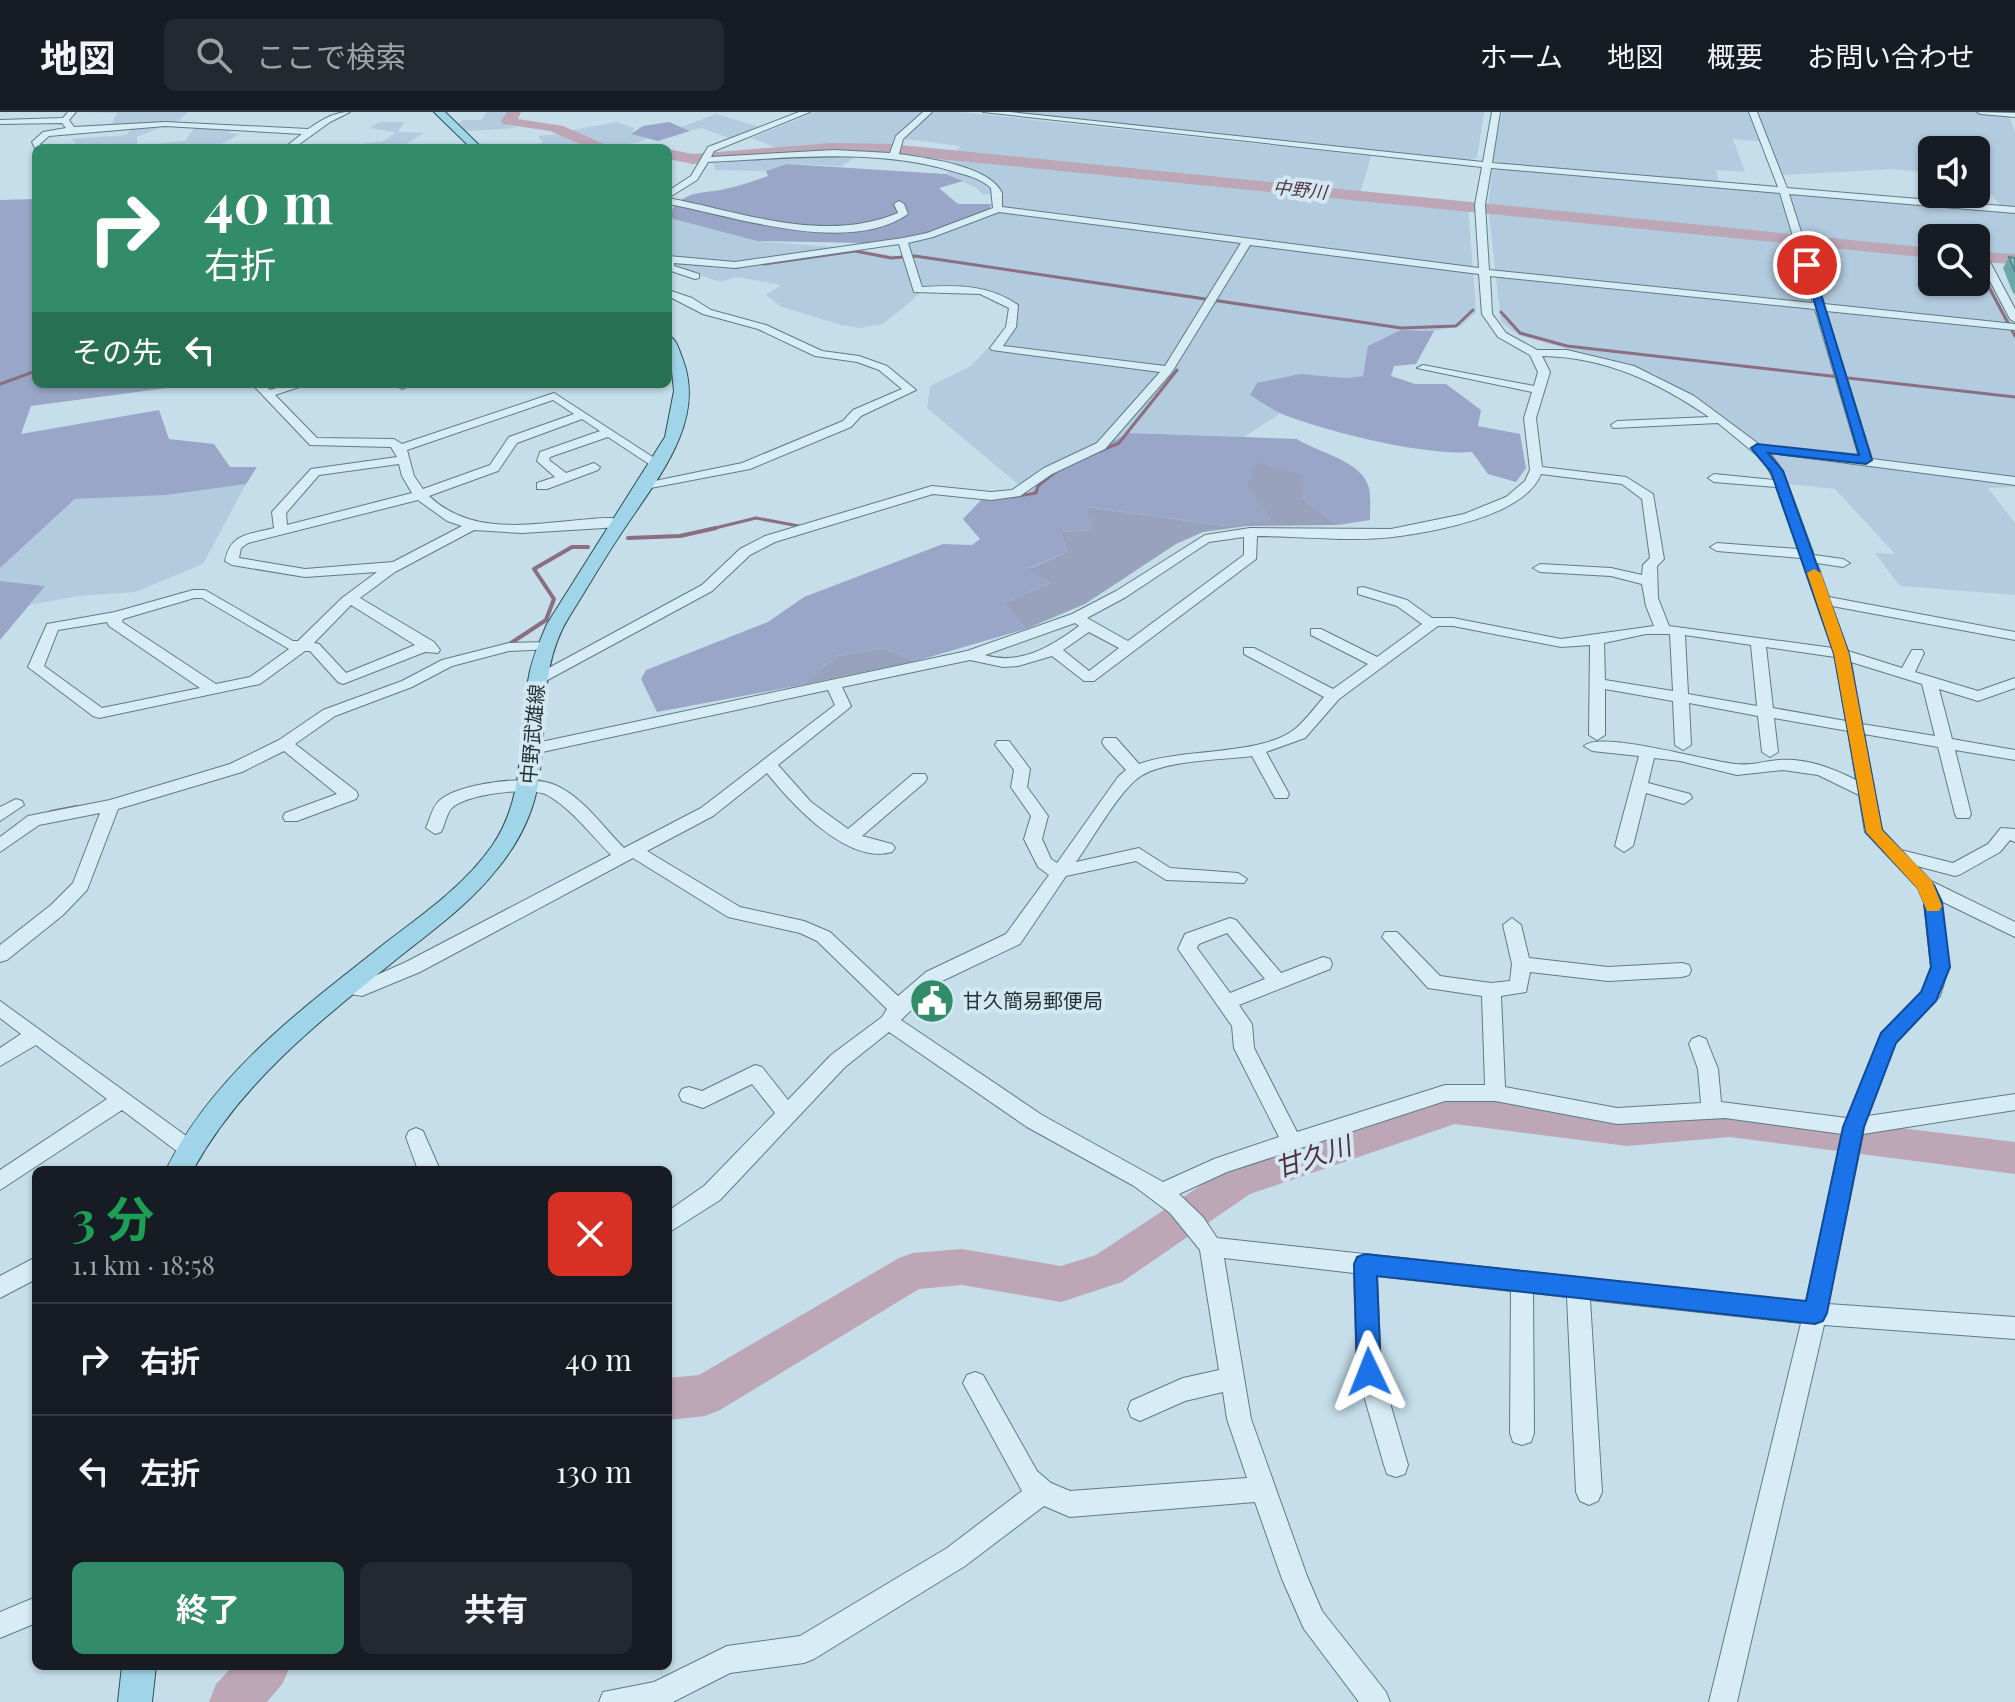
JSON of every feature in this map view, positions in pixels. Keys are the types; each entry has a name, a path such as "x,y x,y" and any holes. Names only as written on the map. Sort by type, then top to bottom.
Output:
{"main road":[{"path":"439,112 467,144"},
{"name":"中野武雄線","path":"181,1166 189,1149 252,1071 303,1022 454,901 499,853 522,814 530,784 537,680 556,624 659,465 675,433 683,381 672,350"},
{"path":"135,1702 139,1670"}],"street":[{"path":"0,122 65,120 72,112"},
{"path":"293,144 346,112"},
{"path":"672,195 694,178 711,149 806,112"},
{"path":"882,161 896,150 899,138 928,112"},
{"path":"987,112 1486,165 2015,210"},
{"path":"1496,112 1480,208 1491,324 1502,335 1535,353 1581,354 1640,371 1717,420 1768,458 1781,484 1842,654 1874,832 1925,885 2015,930"},
{"path":"1753,112 1784,191 1866,460"},
{"path":"1981,112 2011,114"},
{"path":"65,120 71,130"},
{"path":"35,144 46,134 71,130 165,124 309,132"},
{"path":"704,158 896,150 981,177 997,186 1001,195 997,209"},
{"path":"672,199 797,226 839,229 894,220 903,214 899,204"},
{"path":"672,261 735,265 903,241 930,235 997,209 1484,272 2010,326"},
{"path":"903,241 918,290 986,292 1001,296 1014,307 1011,327 996,348 1168,370"},
{"path":"537,680 707,588 745,552 770,539 927,492 991,496 1028,487 1048,471 1109,441 1168,370 1247,241"},
{"path":"672,268 695,276"},
{"path":"1990,272 2015,319"},
{"path":"645,487 746,466 847,424 857,413 910,390 883,368 859,359 819,354 762,327 707,312 672,294"},
{"path":"971,655 986,662 1012,663 1055,651 1082,621 1205,539 1250,532 1391,533 1438,526 1511,500 1531,483 1536,470 1529,432 1544,372 1535,353"},
{"path":"1423,368 1538,390"},
{"path":"262,389 314,442 379,440 402,454 420,495 436,509 473,525 521,529 594,521 620,523"},
{"path":"281,531 279,512 315,472 402,454 554,396 659,465"},
{"path":"398,566 305,573 232,561 235,546 243,540 420,495 494,468 513,440 583,415"},
{"path":"1617,425 1717,420"},
{"path":"564,478 543,461 544,455 609,432"},
{"path":"1757,448 2015,481"},
{"path":"542,486 594,467"},
{"path":"1536,470 1606,477 1641,489 1648,497 1657,559 1650,565 1648,581 1652,609 1670,629 1683,745"},
{"path":"1714,478 1781,484"},
{"path":"429,645 343,679 314,647 301,646 289,645 205,594 193,594 117,616 62,622 52,627 36,667 99,713 215,691 267,674 301,646 351,599 398,566 473,525"},
{"path":"1055,651 1089,678 1251,556 1250,532"},
{"path":"1717,547 1808,556 1843,563"},
{"path":"1540,568 1611,572 1648,581"},
{"path":"1363,591 1402,603 1431,624"},
{"path":"351,599 429,645 447,663"},
{"path":"1823,600 2015,636"},
{"path":"1951,606 1958,626"},
{"path":"117,616 114,623 215,691"},
{"path":"533,749 971,655 1082,621 1128,647"},
{"path":"672,1220 712,1193 838,1061 933,977 1013,939 1124,781 1136,771 1157,763 1257,750 1299,734 1334,696 1431,624 1453,622 1561,643 1670,629 1842,654 1978,696 2015,683"},
{"path":"1316,632 1377,663"},
{"path":"1597,640 1594,740 1737,770 1783,765 1822,770 1867,792"},
{"path":"1758,641 1770,752"},
{"path":"0,846 34,820 111,805 236,768 285,744 329,713 407,684 447,663 509,647 548,646"},
{"path":"1249,651 1334,696"},
{"path":"1906,674 1917,653"},
{"path":"1929,681 1963,814"},
{"path":"1598,683 2015,755"},
{"path":"346,987 362,989 413,967 707,812 843,706 834,686"},
{"path":"1110,742 1136,771"},
{"path":"285,744 350,795 291,817"},
{"path":"1003,745 1022,769 1019,787 1040,816 1033,839 1044,863 1058,872 1139,854 1166,874 1238,879"},
{"path":"1257,750 1281,794"},
{"path":"1624,846 1648,752"},
{"path":"768,764 816,817 869,847 886,848"},
{"path":"851,836 919,778"},
{"path":"435,828 445,804 459,796 530,784 548,788 628,853 734,912 821,936 893,1015 1057,1134 1170,1196 1204,1236 1239,1419 1313,1620 1376,1702"},
{"path":"1640,786 1684,798"},
{"path":"0,815 16,805"},
{"path":"0,955 34,930 81,886 111,805"},
{"path":"1893,853 1955,870 1994,848 2007,832 2015,836"},
{"path":"1723,1702 1815,1313 1853,1133 1888,1038 1930,996 1937,982 1940,967 1933,902 1925,885"},
{"path":"1278,982 1230,925 1192,939 1187,949 1242,1024 1244,1048 1292,1142"},
{"path":"1391,937 1435,983 1491,990 1519,987 1521,964 1512,925"},
{"path":"1228,1002 1323,964"},
{"path":"1521,964 1608,974 1682,970"},
{"path":"1491,990 1495,1093"},
{"path":"0,1008 189,1149"},
{"path":"0,1058 36,1035"},
{"path":"1699,1044 1708,1069 1712,1110"},
{"path":"689,1095 703,1100 755,1073 788,1115"},
{"path":"1170,1196 1221,1165 1445,1093 1495,1093 1617,1116 1712,1110 1853,1133 2015,1102"},
{"path":"0,1181 123,1099"},
{"path":"416,1137 427,1166"},
{"path":"1204,1236 1365,1264 1815,1313 2015,1328"},
{"path":"1365,1264 1369,1372 1396,1465"},
{"path":"0,1288 32,1269"},
{"path":"1522,1281 1522,1433"},
{"path":"1578,1286 1589,1492"},
{"path":"1140,1409 1183,1390 1231,1379"},
{"path":"975,1383 1028,1480 1042,1492 1070,1504 1263,1489"},
{"path":"613,1702 656,1696 727,1660 804,1649 956,1557 1042,1492"},
{"path":"0,1625 32,1612"}],"shaded area":[{"path":"90,112 189,112 175,123 111,125 117,113"},
{"path":"487,112 511,112 503,122 517,128 463,131 456,125 463,120 481,120"},
{"path":"816,112 961,112 1371,156 1360,194 1468,205 1476,312 1461,326 1434,331 1401,330 1363,376 1347,378 1300,374 1250,395 1281,413 1244,437 1129,433 1045,476 1030,494 927,408 930,386 971,366 1007,327 1009,308 987,295 922,292 883,324 860,328 782,307 766,295 781,285 736,277 720,282 675,266 672,262 672,219 757,241 912,255 904,238 924,235 989,210 991,204 1002,203 1004,195 982,194 977,188 945,174 954,167 916,157 949,158 961,146 896,138 886,153 864,152 842,166 787,164 766,171 715,170 713,161 783,155 779,149 751,138"},
{"path":"1014,112 1484,112 1477,158 1469,160"},
{"path":"1502,112 2008,112 2015,133 2015,207 2001,206 1990,193 1990,136 1918,136 1918,172 1893,169 1783,175 1770,142 1733,139 1745,172 1716,170 1719,182 1493,160"},
{"path":"716,114 763,128 732,139 701,128 690,131 681,127"},
{"path":"380,122 404,122 398,132 424,133 406,144 363,144 382,142 396,132 369,128"},
{"path":"616,122 635,128 632,134 648,139 630,144 595,144 567,131"},
{"path":"669,122 690,131 658,141 631,134 643,126"},
{"path":"134,126 163,126 137,137 137,144 75,144 72,139 126,135"},
{"path":"195,127 233,129 228,133 240,134 221,144 156,144 185,141"},
{"path":"558,134 582,144 533,144 543,143 538,136"},
{"path":"787,164 945,174 963,181 939,188 958,204 991,204 989,210 924,235 866,243 757,241 672,218 672,210 688,196 752,182 768,176 766,171"},
{"path":"1500,168 1918,205 1918,208 2015,213 2015,257 1990,256 1990,224 1918,224 1918,296 1990,296 1990,279 2015,326 2015,487 1988,488 2015,523 2015,595 1900,586 1875,553 1895,554 1835,489 1788,484 1771,457 1655,374 1518,335 1501,322 1488,206 1492,171"},
{"path":"32,199 32,388 167,388 31,406 21,434 159,410 169,439 214,444 230,467 257,467 246,484 167,495 75,499 0,568 0,200"},
{"path":"1401,330 1434,331 1416,364 1394,366 1391,376 1415,384 1446,384 1481,410 1478,426 1520,434 1526,468 1516,482 1488,474 1472,452 1429,450 1350,435 1282,414 1250,395 1257,383 1300,374 1347,378 1363,376 1368,346"},
{"path":"1129,433 1297,439 1358,470 1369,488 1370,520 1338,525 1302,498 1273,519 1225,526 1088,507 1094,530 1061,532 1067,552 1030,568 1050,583 1003,603 1026,629 916,661 884,648 837,656 802,685 657,712 641,679 646,670 768,622 804,597 943,544 972,545 980,539 963,519 982,499 1030,494 1045,476"},
{"path":"1257,462 1304,476 1302,498 1338,525 1247,526 1203,532 1176,544 1085,604 1026,629 1003,603 1050,583 1029,569 1067,552 1061,532 1093,530 1087,507 1225,526 1272,519 1247,486"},
{"path":"246,484 203,564 135,592 78,596 30,605 44,586 0,581 0,568 75,499 167,495"},
{"path":"0,581 45,586 0,640"},
{"path":"884,648 916,661 802,685 837,656"}],"building":[{"path":"2009,257 2015,258 2015,272"}],"waterway":[{"name":"中野川","path":"514,112 508,121 552,127 593,144"},
{"name":"中野川","path":"672,155 693,159 831,148 890,149 1918,252"},
{"path":"764,264 855,251 891,258 915,256 1401,328 1456,326 1473,310"},
{"name":"中野川","path":"1990,258 2015,259"},
{"path":"672,262 739,267"},
{"path":"1990,289 2015,336"},
{"path":"1501,312 1520,333 1567,346 2015,397"},
{"path":"1100,451 1119,443 1177,370"},
{"path":"0,384 32,372"},
{"path":"1012,497 1036,493 1038,486 1058,470"},
{"path":"707,530 756,518 799,526"},
{"path":"707,530 716,528"},
{"path":"628,538 680,536 707,530"},
{"path":"508,645 546,620 554,599 534,569 572,547 588,547"},
{"path":"51,812 77,807"},
{"name":"甘久川","path":"672,1399 705,1395 913,1271 962,1267 1061,1284 1108,1269 1237,1182 1455,1109 1627,1131 1730,1122 2015,1158"},
{"name":"甘久川","path":"234,1702 262,1670"}],"slow traffic":[{"path":"1814,573 1842,654 1874,832 1925,885 1933,906"}],"place":[{"name":"甘久簡易郵便局","path":"932,1001"}],"route":[{"path":"1369,1372 1365,1264 1815,1313 1854,1127 1888,1038 1930,996 1940,967 1933,902 1925,885 1874,832 1842,654 1777,471 1757,448 1866,460 1807,265"}]}
